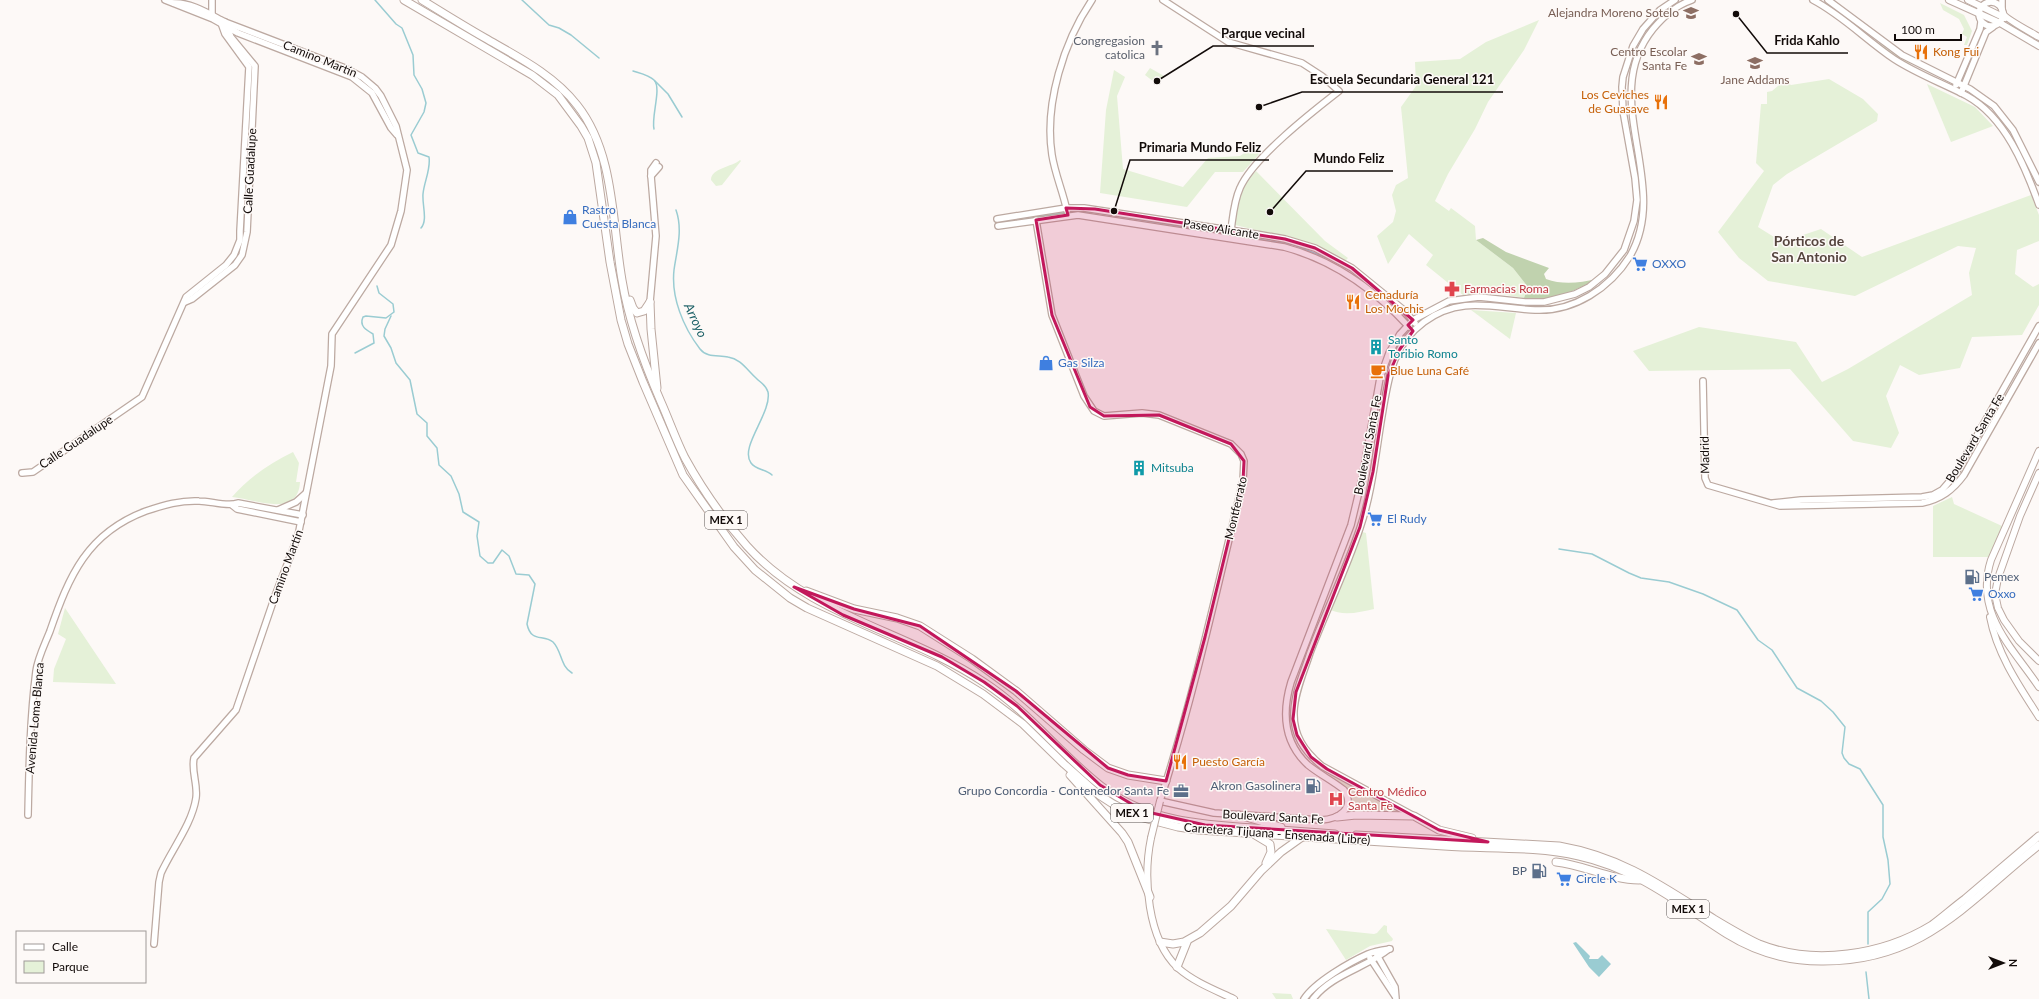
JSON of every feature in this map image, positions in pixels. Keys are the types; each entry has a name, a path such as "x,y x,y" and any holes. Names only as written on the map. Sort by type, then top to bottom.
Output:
{"highway":[{"name":"Carretera Tijuana - Ensenada (Libre)","path":"404,0 532,75 558,95 581,126 588,138 596,163 616,298 628,344 653,408 683,475 734,547 755,570 773,586 807,608 937,666 978,690 1023,724 1064,764 1099,795 1123,809 1140,817 1178,826 1302,837 1554,851 1597,860 1642,880 1730,936 1757,949 1795,960 1841,961 1884,954 1912,944 1959,913 2039,845"},
{"name":"Carretera Tijuana - Ensenada (Libre)","path":"422,0 542,72 567,93 580,109 594,134 603,162 622,282 638,343 658,396 685,458 712,500 747,545 773,571 794,587 843,614 928,650 984,682 1017,706 1100,785 1133,806 1180,821 1292,831 1559,846 1606,858 1640,872 1738,933 1760,944 1789,952 1828,954 1874,950 1895,943 1924,930 1953,908 2039,836"},
{"path":"622,282 635,311 640,313 644,311 650,302"},
{"path":"650,302 651,330 658,396"},
{"path":"794,587 854,609 903,620 920,626 972,659 1016,691 1084,750 1108,768 1128,775 1166,781"},
{"path":"1064,764 1068,773 1122,833 1128,842 1150,897"},
{"path":"1240,815 1292,831"},
{"path":"1337,818 1356,815 1414,816 1439,830 1488,842"},
{"path":"1250,833 1264,839 1270,844 1270,856 1261,871"},
{"path":"1177,967 1187,942 1231,906 1261,871 1281,852 1302,837"},
{"path":"1556,862 1577,865 1620,878 1642,880"},
{"path":"1160,942 1173,944 1187,942"}],"main road":[{"path":"1949,0 1969,10 1979,19 1999,26 2039,46"},
{"path":"1971,2 1987,3 2004,16 2039,37"},
{"path":"2039,451 1994,552 1986,579 1989,610 1994,634 2002,654 2039,717"},
{"path":"2039,473 2020,516 1996,586 1998,608 2009,629 2039,661"},
{"path":"1994,552 2000,552 2005,557"},
{"path":"1989,610 2006,641 2039,687"},
{"path":"1160,801 1146,862 1150,897 1160,942 1177,967 1195,980 1234,999"}],"street":[{"name":"Camino Martín","path":"154,944 161,873 189,818 196,800 197,792 193,768 194,758 236,710 275,596 298,536 331,366 332,334 386,254 395,237 408,170 396,126 381,96 362,77 345,68 223,24 212,17 180,3 165,0"},
{"path":"212,0 212,17"},
{"path":"1068,215 1052,156 1050,123 1051,110 1071,36 1080,17 1092,0"},
{"path":"1163,0 1228,42 1302,63 1322,76 1340,91 1294,128 1249,172 1239,189 1231,230"},
{"name":"Boulevard Santa Fe","path":"1160,801 1214,813 1321,820 1337,818 1346,808 1347,796 1344,790 1307,764 1300,755 1288,732 1285,720 1285,706 1292,682 1351,525 1362,479 1379,384 1386,361 1393,344 1408,325 1413,320 1435,307 1460,298 1479,297 1536,302 1557,300 1589,287 1614,264 1627,244 1631,232 1637,200 1635,178 1623,111 1622,88 1626,65 1633,46 1643,29 1660,10 1675,0"},
{"name":"Boulevard Santa Fe","path":"1414,816 1322,766 1312,758 1300,742 1297,735 1294,718 1296,692 1325,613 1360,527 1373,472 1390,369 1400,348 1413,331 1434,316 1465,305 1485,304 1538,310 1565,306 1596,292 1620,270 1631,253 1638,238 1645,208 1643,180 1630,99 1632,73 1639,52 1650,32 1668,13 1692,0"},
{"path":"1813,0 1831,10 1912,70 1952,89 1982,107 2001,126 2023,168 2039,205"},
{"path":"1828,0 1902,54 1964,86 1985,100 2001,114 2019,141 2039,182"},
{"path":"1961,94 1986,32 1999,26 2004,16 2002,0"},
{"path":"1952,89 1957,83 1980,29 1979,19 1987,3 1998,4 2004,16"},
{"path":"1831,10 1835,5"},
{"name":"Calle Guadalupe","path":"22,473 33,472 142,397 186,297 226,265 234,255 240,240 248,67 228,39 223,24"},
{"path":"1871,41 1876,35"},
{"path":"650,302 656,236 651,176 657,165"},
{"name":"Paseo Alicante","path":"997,219 1066,208 1095,209 1294,241 1322,251 1352,268 1390,298 1418,326"},
{"name":"Paseo Alicante","path":"998,226 1068,215 1103,218 1284,247 1317,257 1348,274 1408,325 1413,331"},
{"name":"Montferrato","path":"1036,220 1052,315 1084,396 1094,411 1104,416 1142,413 1159,415 1231,444 1241,454 1244,461 1243,481 1210,618 1174,758 1160,801"},
{"path":"1348,274 1352,268"},
{"name":"Boulevard Santa Fe","path":"1780,503 1922,497 1933,495 1942,490 1959,468 2039,326"},
{"name":"Boulevard Santa Fe","path":"1780,503 1922,503 1932,501 1949,492 1964,475 2039,343"},
{"name":"Madrid","path":"1703,381 1707,483 1719,489 1773,503 1780,503"},
{"path":"277,510 292,504 306,493"},
{"name":"Avenida Loma Blanca","path":"28,816 36,670 62,596 75,569 103,536 126,521 145,512 167,504 188,501 208,501 232,504 238,503 302,515"},
{"name":"Avenida Loma Blanca","path":"232,504 237,509 301,522"},
{"path":"1304,999 1322,982 1368,954 1375,951 1390,949 1378,958 1328,985 1313,999"},
{"path":"1375,951 1395,987 1396,998"},
{"path":"1368,954 1371,961 1396,998"}],"highlighted area":[{"path":"1066,208 1095,209 1285,239 1315,248 1352,268 1413,320 1408,325 1413,331 1400,349 1388,376 1373,472 1360,527 1296,692 1293,719 1297,735 1311,757 1327,769 1439,830 1488,842 1205,825 1143,811 1100,785 1017,706 984,682 942,657 843,615 794,587 854,609 920,626 1016,691 1108,768 1128,775 1166,781 1205,637 1243,481 1244,461 1231,444 1159,415 1104,416 1090,407 1052,315 1036,220 1068,215"}],"green space":[{"path":"1940,3 1964,15 1972,31 1967,45 1964,45 1967,37 1962,34 1964,29 1959,19 1943,10"},
{"path":"1835,11 1837,11 1870,37"},
{"path":"1539,20 1524,50 1488,102 1475,129 1448,174 1435,201 1449,211 1451,208 1475,226 1476,240 1513,268 1528,287 1524,298 1488,292 1463,295 1426,265 1433,255 1409,234 1388,264 1377,236 1393,222 1396,211 1392,195 1396,185 1408,178 1401,107 1416,86 1415,62 1460,59 1486,42"},
{"path":"1880,41 1911,65 1909,66 1878,44"},
{"path":"1150,68 1164,76 1158,85 1145,75"},
{"path":"1114,70 1125,77 1117,96 1123,169 1183,187 1208,158 1240,156 1252,148 1259,154 1243,172 1215,172 1187,207 1100,193 1106,110"},
{"path":"1829,79 1863,99 1878,114 1877,121 1787,174 1773,185 1758,227 1782,242 1821,229 1862,257 2031,195 2039,215 2039,241 2017,250 2015,274 2033,287 2039,284 2039,305 2022,335 1972,337 1960,368 1919,375 1900,365 1886,396 1899,433 1891,448 1853,441 1790,369 1649,371 1633,351 1699,327 1796,342 1822,382 1848,369 1972,295 1969,273 1976,248 1958,246 1855,296 1768,281 1739,258 1718,232 1764,171 1756,163 1761,104 1767,104 1767,92 1772,91 1784,81 1791,85"},
{"path":"1927,84 1975,107 1993,126 1951,142"},
{"path":"740,160 741,161 722,185 716,186 711,180 714,173"},
{"path":"1256,171 1325,241 1348,258 1345,261 1305,243 1235,225 1243,190 1250,177"},
{"path":"1483,238 1506,252 1549,268 1544,274 1546,279 1571,283 1596,279 1571,292 1551,298 1532,300 1524,298 1528,287 1513,268 1476,240"},
{"path":"1471,310 1516,313 1510,339"},
{"path":"293,452 299,463 296,482 300,482 297,493 292,500 284,504 274,504 232,497 238,490 260,472"},
{"path":"1952,497 1954,504 2002,526 1989,557 1933,557 1933,506"},
{"path":"1359,531 1366,533 1374,609 1352,613 1340,613 1329,609"},
{"path":"65,608 116,684 53,682 54,669 66,639 58,634"},
{"path":"1330,774 1405,814 1349,813 1352,808 1351,793 1330,776"},
{"path":"1384,925 1387,926 1387,932 1393,939 1392,941 1370,946 1346,960 1326,929 1374,934 1377,933"},
{"path":"1272,993 1291,994 1293,999 1276,999"}],"water":[{"path":"1576,942 1590,956 1589,959 1598,959 1602,955 1611,964 1599,977 1589,967 1573,943"}],"waterway":[{"path":"375,0 396,24 402,28 413,55 414,75 422,89 426,103 424,112 411,135 418,153 429,157 429,166 423,194 424,221 421,228"},
{"name":"Arroyo","path":"522,0 549,25 559,28 571,35 599,58"},
{"name":"Arroyo","path":"633,71 644,74 654,80 656,84 657,96 653,123 654,129"},
{"path":"655,81 668,94 682,117"},
{"name":"Arroyo","path":"676,210 679,225 678,247 674,270 674,291 676,301 688,331 703,352 709,355 728,357 737,360 744,365 766,388 768,392 768,400 752,439 748,456 753,465 772,475"},
{"path":"1007,222 1061,213 1092,212 1294,245 1327,258"},
{"path":"1338,263 1344,267"},
{"path":"355,353 374,343 373,334 366,329 362,323 363,317 386,318 394,312 393,304 379,293 377,286"},
{"path":"391,316 385,329 384,336 391,348 396,363 410,380 417,414 427,423 427,436 437,448 439,465 451,476 459,494 463,512 479,522 477,536 480,556 488,563 493,563 502,550 509,556 516,574 529,575 535,584 527,624 529,630 534,636 545,638 553,642 565,666 572,673"},
{"path":"1559,549 1592,554 1641,578 1669,582 1703,594 1737,610 1758,640 1772,650 1797,688 1821,701 1833,712 1845,727 1842,753 1844,758 1849,764 1860,769 1883,805 1883,837 1888,860 1890,884 1882,899 1868,912 1868,944"},
{"path":"1866,972 1869,999"}],"place":[{"name":"Alejandra Moreno Sotelo","path":"1691,13"},
{"name":"Frida Kahlo","path":"1736,14"},
{"name":"Congregasion catolica","path":"1157,48"},
{"name":"Kong Fui","path":"1921,52"},
{"name":"Centro Escolar Santa Fe","path":"1699,59"},
{"name":"Jane Addams","path":"1755,63"},
{"name":"Parque vecinal","path":"1157,81"},
{"name":"Los Ceviches de Guasave","path":"1661,102"},
{"name":"Escuela Secundaria General 121","path":"1259,107"},
{"name":"Primaria Mundo Feliz","path":"1114,211"},
{"name":"Mundo Feliz","path":"1270,212"},
{"name":"Rastro Cuesta Blanca","path":"570,217"},
{"name":"OXXO","path":"1640,264"},
{"name":"Farmacias Roma","path":"1452,289"},
{"name":"Cenaduría Los Mochis","path":"1353,302"},
{"name":"Santo Toribio Romo","path":"1376,347"},
{"name":"Gas Silza","path":"1046,363"},
{"name":"Blue Luna Café","path":"1378,371"},
{"name":"Mitsuba","path":"1139,468"},
{"name":"El Rudy","path":"1375,519"},
{"name":"Pemex","path":"1972,577"},
{"name":"Oxxo","path":"1976,594"},
{"name":"Puesto García","path":"1180,762"},
{"name":"Akron Gasolinera","path":"1313,786"},
{"name":"Grupo Concordia - Contenedor Santa Fe","path":"1181,791"},
{"name":"Centro Médico Santa Fe","path":"1336,799"},
{"name":"BP","path":"1539,871"},
{"name":"Circle K","path":"1564,879"}],"district":[{"name":"Pórticos de San Antonio","path":"1809,250"}]}
